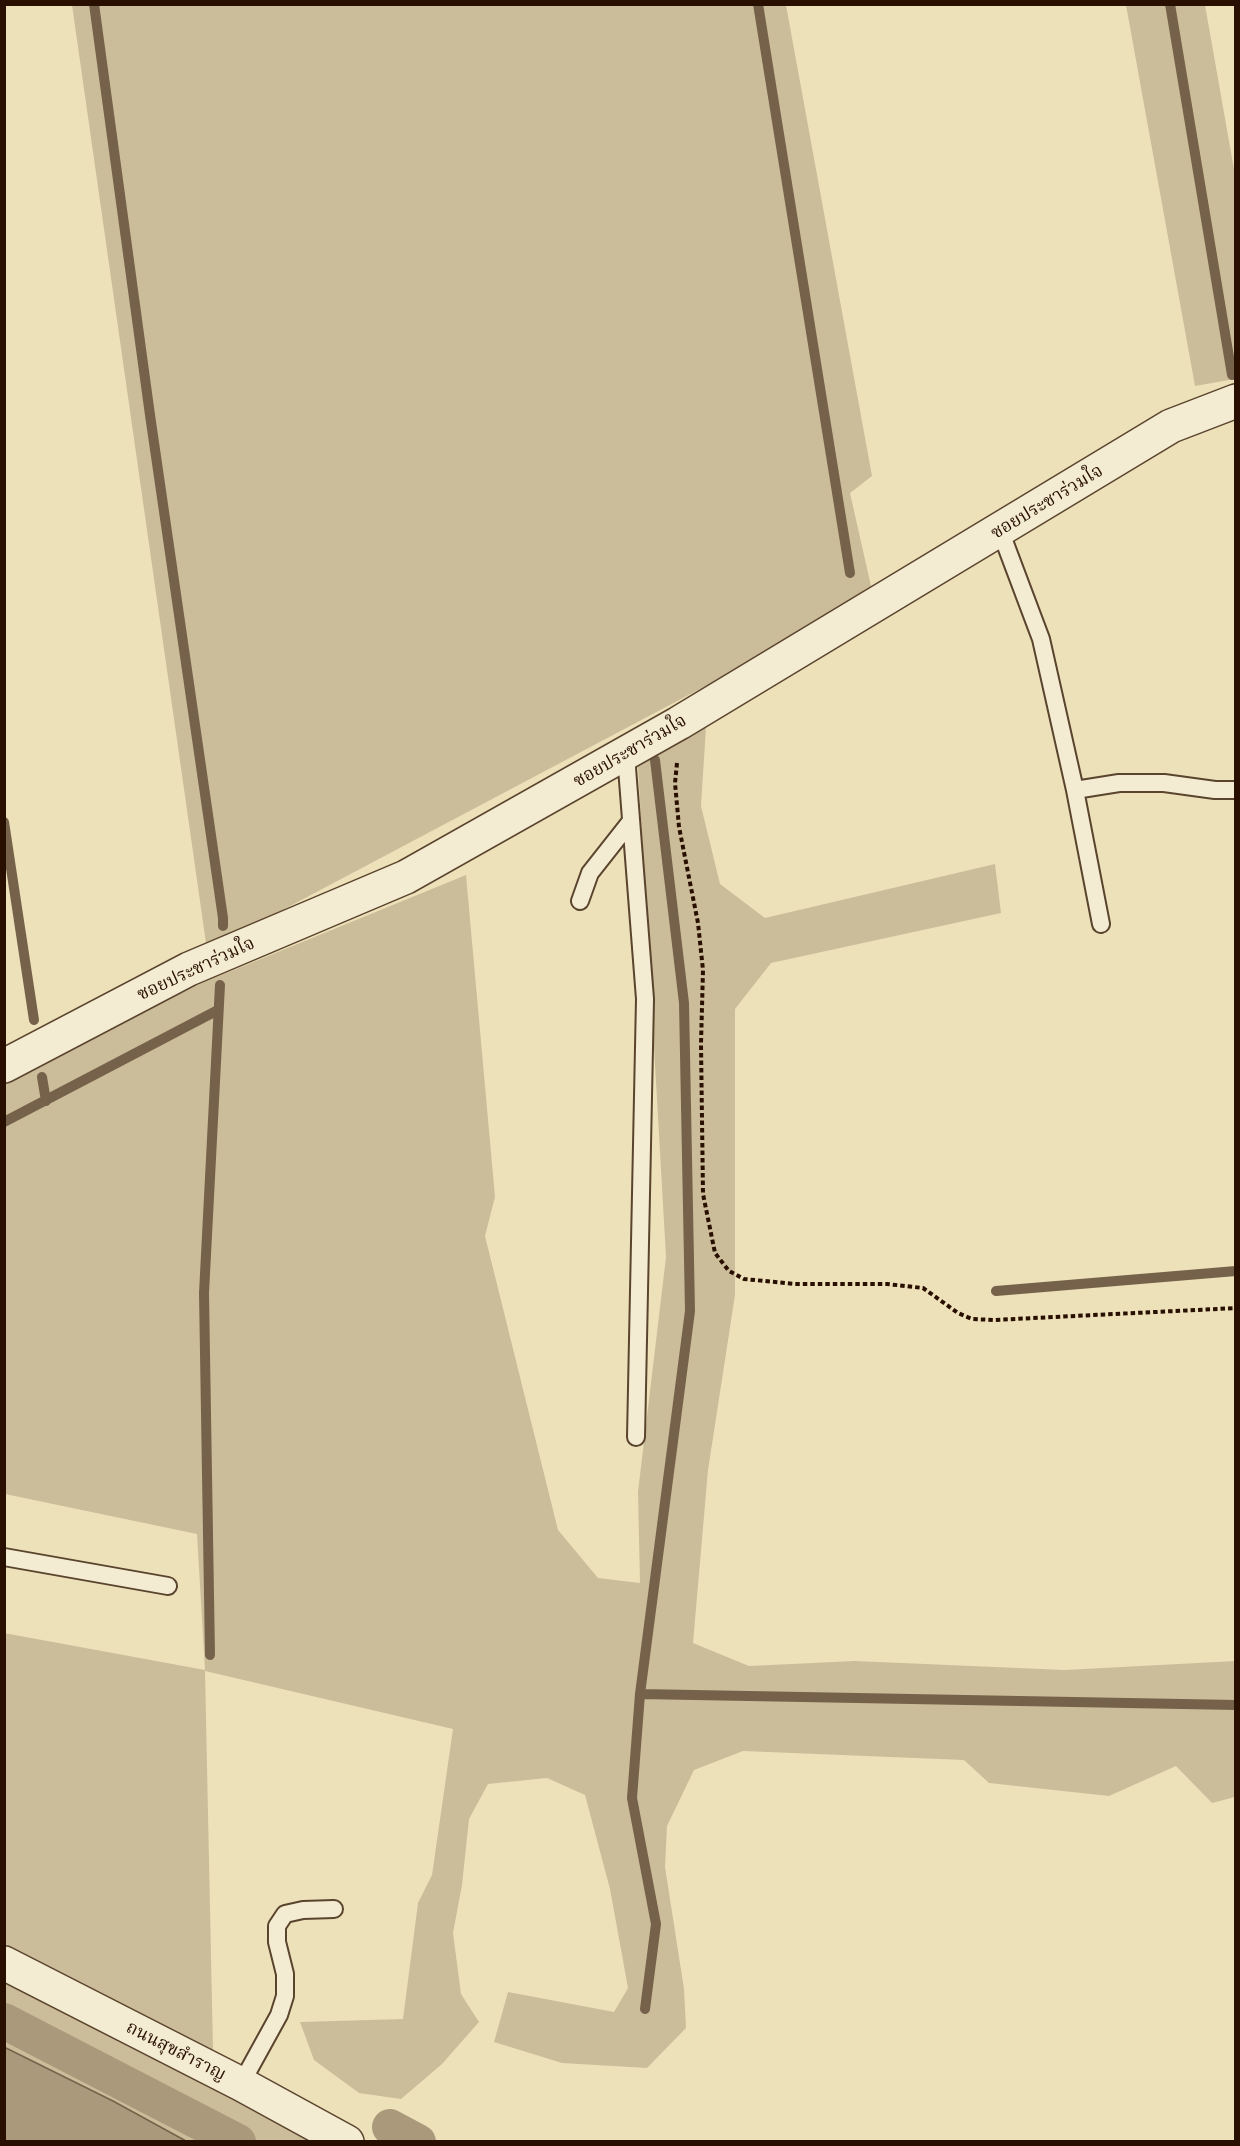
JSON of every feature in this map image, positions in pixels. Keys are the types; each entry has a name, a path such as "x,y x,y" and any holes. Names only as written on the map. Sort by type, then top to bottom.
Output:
{"street":[{"name":"ซอยประชาร่วมใจ","path":"4,1066 189,969 406,877 626,755 1171,426 1236,401"},
{"name":"ถนนสุขสำราญ","path":"4,1963 241,2084 346,2142"}],"lane":[{"path":"1000,530 1041,639 1101,924"},
{"path":"626,755 645,999 636,1437"},
{"path":"1074,789 1119,783 1164,783 1236,789"},
{"path":"580,901 590,873 631,821"},
{"path":"4,1557 168,1586"},
{"path":"241,2084 279,2015 285,1996 285,1974 277,1942 277,1926 285,1914 303,1910 334,1909"}],"path":[{"path":"679,723 675,783 679,827 698,923 703,970 701,1044 703,1194 716,1253 729,1271 744,1279 795,1284 887,1284 923,1288 958,1313 972,1319 994,1320 1236,1308"}],"shaded area":[{"path":"72,5 786,5 872,476 850,493 871,586 800,636 207,950"},
{"path":"1126,5 1205,5 1235,175 1235,379 1195,386"},
{"path":"706,727 701,806 720,884 765,918 995,864 1001,913 771,963 735,1009 735,1295 708,1470 693,1643 749,1666 855,1661 1065,1670 1235,1661 1235,1797 1212,1803 1176,1766 1109,1796 989,1783 964,1760 743,1751 694,1770 667,1826 665,1867 684,1989 686,2028 647,2068 562,2063 494,2042 508,1992 614,2012 628,1988 610,1889 585,1795 547,1778 488,1784 469,1819 462,1885 453,1933 461,1994 479,2022 442,2064 401,2099 359,2093 314,2060 300,2022 403,2019 418,1903 432,1875 453,1729 205,1671 213,2050 5,1944 4,1633 205,1670 197,1534 5,1494 5,1081 202,983 466,875 495,1197 485,1236 558,1530 598,1578 640,1583 638,1492 666,1257 638,767"},
{"path":"4,1983 165,2061 316,2141 186,2141 113,2101 5,2047"},
{"path":"4,2047 113,2101 186,2141 5,2141"}],"waterway":[{"path":"94,4 223,926"},
{"path":"758,4 850,573"},
{"path":"1170,4 1232,375"},
{"path":"640,1694 690,1311 684,1003 655,760"},
{"path":"4,822 34,1020"},
{"path":"210,1655 204,1293 220,985"},
{"path":"4,1122 218,1010"},
{"path":"42,1077 46,1101"},
{"path":"996,1291 1236,1271"},
{"path":"645,2009 656,1924 632,1798 640,1694 1236,1705"},
{"path":"4,2021 238,2142"},
{"path":"390,2127 418,2142"}]}
